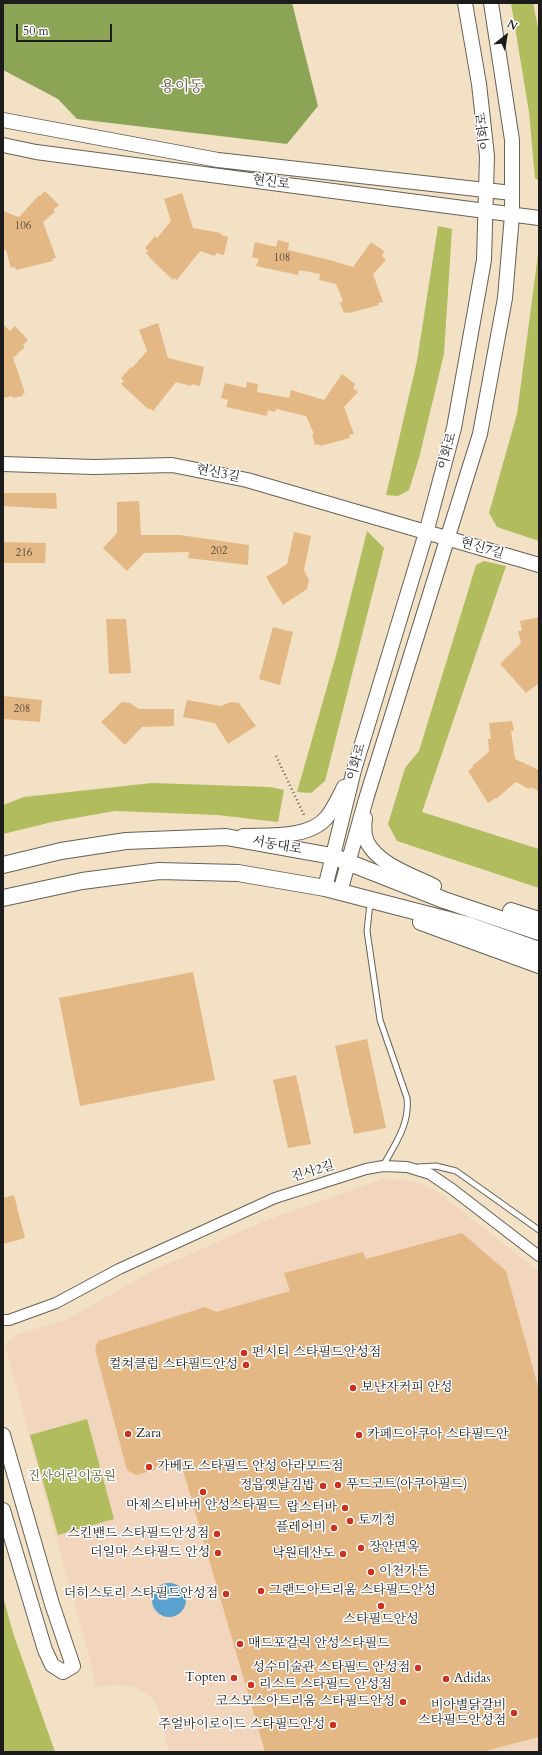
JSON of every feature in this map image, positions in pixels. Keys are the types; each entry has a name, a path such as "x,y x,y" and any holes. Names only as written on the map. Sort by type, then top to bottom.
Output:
{"main road":[{"name":"서동대로","path":"3,865 61,851 126,841 226,837 332,856 444,900 539,932"},
{"path":"353,864 434,886 539,920"},
{"path":"3,898 82,881 159,871 238,873 325,888 468,925 539,950"},
{"path":"340,892 539,965"}],"street":[{"name":"이화로","path":"325,888 354,770 426,533 454,428 484,260 484,212 487,156 479,84 465,3"},
{"name":"이화로","path":"366,799 480,434 505,298 512,215 512,140 492,3"},
{"name":"현신로","path":"3,120 218,160 485,192 512,193"},
{"name":"현신로","path":"3,145 36,152 484,212 539,218"},
{"name":"현신3길","path":"3,464 94,467 172,465 247,480 426,533"},
{"name":"현신7길","path":"426,533 539,565"},
{"path":"226,837 280,834 311,829 328,816 354,770"},
{"path":"340,892 353,864 366,799"},
{"path":"366,799 364,828 367,841 375,853 390,864 434,886"},
{"name":"진사2길","path":"3,1320 9,1320 56,1303 119,1269 275,1198 366,1169 383,1166 413,1168 430,1174 447,1185 539,1256"},
{"path":"3,1435 52,1604 73,1666 63,1672 52,1665 45,1650 3,1510"}],"lane":[{"path":"370,903 367,931 380,1020 408,1105 405,1125 383,1166"},
{"path":"413,1168 436,1166 456,1171 539,1230"}],"path":[{"path":"276,756 311,829"}],"shaded area":[{"name":"스타필드안성","path":"383,1179 405,1180 429,1187 443,1196 539,1272 539,1752 169,1752 158,1708 151,1696 134,1687 116,1685 95,1687 93,1670 62,1560 5,1344 18,1334 66,1320 154,1270 262,1222"}],"green space":[{"path":"3,3 292,3 318,106 287,144 77,119 58,99 3,70"},
{"path":"511,3 533,3 539,32 539,181 535,178 529,112"},
{"path":"438,226 452,229 444,354 419,458 409,490 398,496 386,495 417,361"},
{"path":"539,247 539,541 497,527 489,513 517,414"},
{"path":"367,531 384,548 325,781 311,793 297,792 337,652"},
{"path":"484,561 506,566 422,812 539,849 539,888 397,841 388,824 405,768 419,751 476,565"},
{"path":"152,783 270,787 284,790 278,822 217,815 115,811 52,822 3,834 3,805 24,797"},
{"name":"진사어린이공원","path":"87,1419 114,1519 58,1535 30,1435"},
{"path":"3,1596 13,1633 55,1752 3,1752"}],"water":[{"path":"166,1583 172,1583 176,1584 183,1590 186,1600 185,1607 179,1614 172,1617 166,1617 162,1616 155,1610 152,1603 152,1597 153,1593 159,1586"}],"building":[{"path":"45,191 59,205 53,210 55,212 43,222 56,258 52,259 53,261 16,270 15,267 11,268 6,250 3,250 3,211 19,217 39,195 40,196"},
{"path":"182,193 193,228 221,233 221,235 228,237 224,255 216,253 215,256 200,251 177,280 174,278 173,280 146,253 148,251 145,248 155,236 157,238 171,221 164,199"},
{"path":"278,240 289,243 288,250 353,267 371,242 384,251 382,256 386,260 373,274 383,302 378,303 379,305 344,313 340,303 343,301 336,284 319,280 320,274 299,270 298,275 256,266 259,259 252,257 255,242 276,247"},
{"path":"158,323 168,358 204,367 200,386 192,384 191,386 176,382 153,411 150,408 149,410 121,384 124,381 121,378 147,351 139,330"},
{"path":"3,324 10,331 15,326 28,340 23,345 25,347 13,358 25,393 22,394 23,396 3,398"},
{"path":"342,374 355,384 353,388 358,392 344,407 354,434 349,435 350,438 320,446 319,444 315,445 312,435 314,434 306,416 276,409 275,412 268,410 267,416 226,407 228,400 221,398 225,383 246,388 247,382 258,384 257,392 289,398 291,390 324,400"},
{"path":"3,493 56,493 57,509 3,506"},
{"path":"139,501 141,535 180,535 249,545 248,565 188,558 189,552 144,553 127,571 103,548 117,533 117,502"},
{"path":"294,532 311,536 304,570 309,580 307,589 283,605 266,577 287,564"},
{"path":"3,542 46,543 45,563 3,563"},
{"path":"539,617 539,683 526,693 500,664 521,643 518,631 522,631 520,621"},
{"path":"106,619 126,619 131,673 109,674"},
{"path":"273,627 293,632 280,685 259,679"},
{"path":"3,696 42,700 40,722 3,719"},
{"path":"187,700 221,706 231,702 239,703 256,726 228,744 215,723 183,717"},
{"path":"122,702 130,703 139,709 174,709 174,726 142,727 125,745 101,722"},
{"path":"512,721 514,731 511,731 515,759 539,770 539,791 530,787 529,789 516,782 496,799 495,798 488,803 468,771 489,752 488,739 491,739 489,723"},
{"path":"193,972 215,1080 80,1106 59,998"},
{"path":"367,1039 386,1128 354,1134 335,1046"},
{"path":"296,1075 311,1144 288,1148 273,1080"},
{"path":"14,1195 25,1238 3,1244 3,1198"},
{"name":"스타필드안성","path":"462,1233 506,1271 539,1390 539,1737 481,1752 265,1752 181,1463 136,1475 127,1470 95,1349 98,1341 205,1307 216,1312 290,1291 284,1273 363,1252 366,1259"}],"place":[{"name":"펀시티 스타필드안성점","path":"244,1353"},
{"name":"컬쳐클럽 스타필드안성","path":"246,1365"},
{"name":"보난자커피 안성","path":"353,1388"},
{"name":"Zara","path":"128,1434"},
{"name":"카페드아쿠아 스타필드안","path":"359,1435"},
{"name":"가베도 스타필드 안성 아라모드점","path":"149,1467"},
{"name":"푸드코트(아쿠아필드)","path":"338,1485"},
{"name":"정읍옛날김밥","path":"323,1486"},
{"name":"마제스티바버 안성스타필드","path":"203,1492"},
{"name":"랍스터바","path":"345,1508"},
{"name":"토끼정","path":"350,1521"},
{"name":"플레어비","path":"334,1528"},
{"name":"스킨밴드 스타필드안성점","path":"217,1534"},
{"name":"장안면옥","path":"361,1548"},
{"name":"더일마 스타필드 안성","path":"218,1553"},
{"name":"낙원테산도","path":"343,1554"},
{"name":"이천가든","path":"371,1572"},
{"name":"그랜드아트리움 스타필드안성","path":"261,1591"},
{"name":"더히스토리 스타필드안성점","path":"226,1594"},
{"name":"스타필드안성","path":"381,1606"},
{"name":"매드포갈릭 안성스타필드","path":"240,1644"},
{"name":"성수미술관 스타필드 안성점","path":"418,1668"},
{"name":"Topten","path":"234,1678"},
{"name":"Adidas","path":"446,1679"},
{"name":"리스트 스타필드 안성점","path":"251,1685"},
{"name":"코스모스아트리움 스타필드안성","path":"403,1702"},
{"name":"비아별닭갈비 스타필드안성점","path":"514,1713"},
{"name":"주얼바이로이드 스타필드안성","path":"333,1725"}],"district":[{"name":"용이동","path":"182,88"}]}
